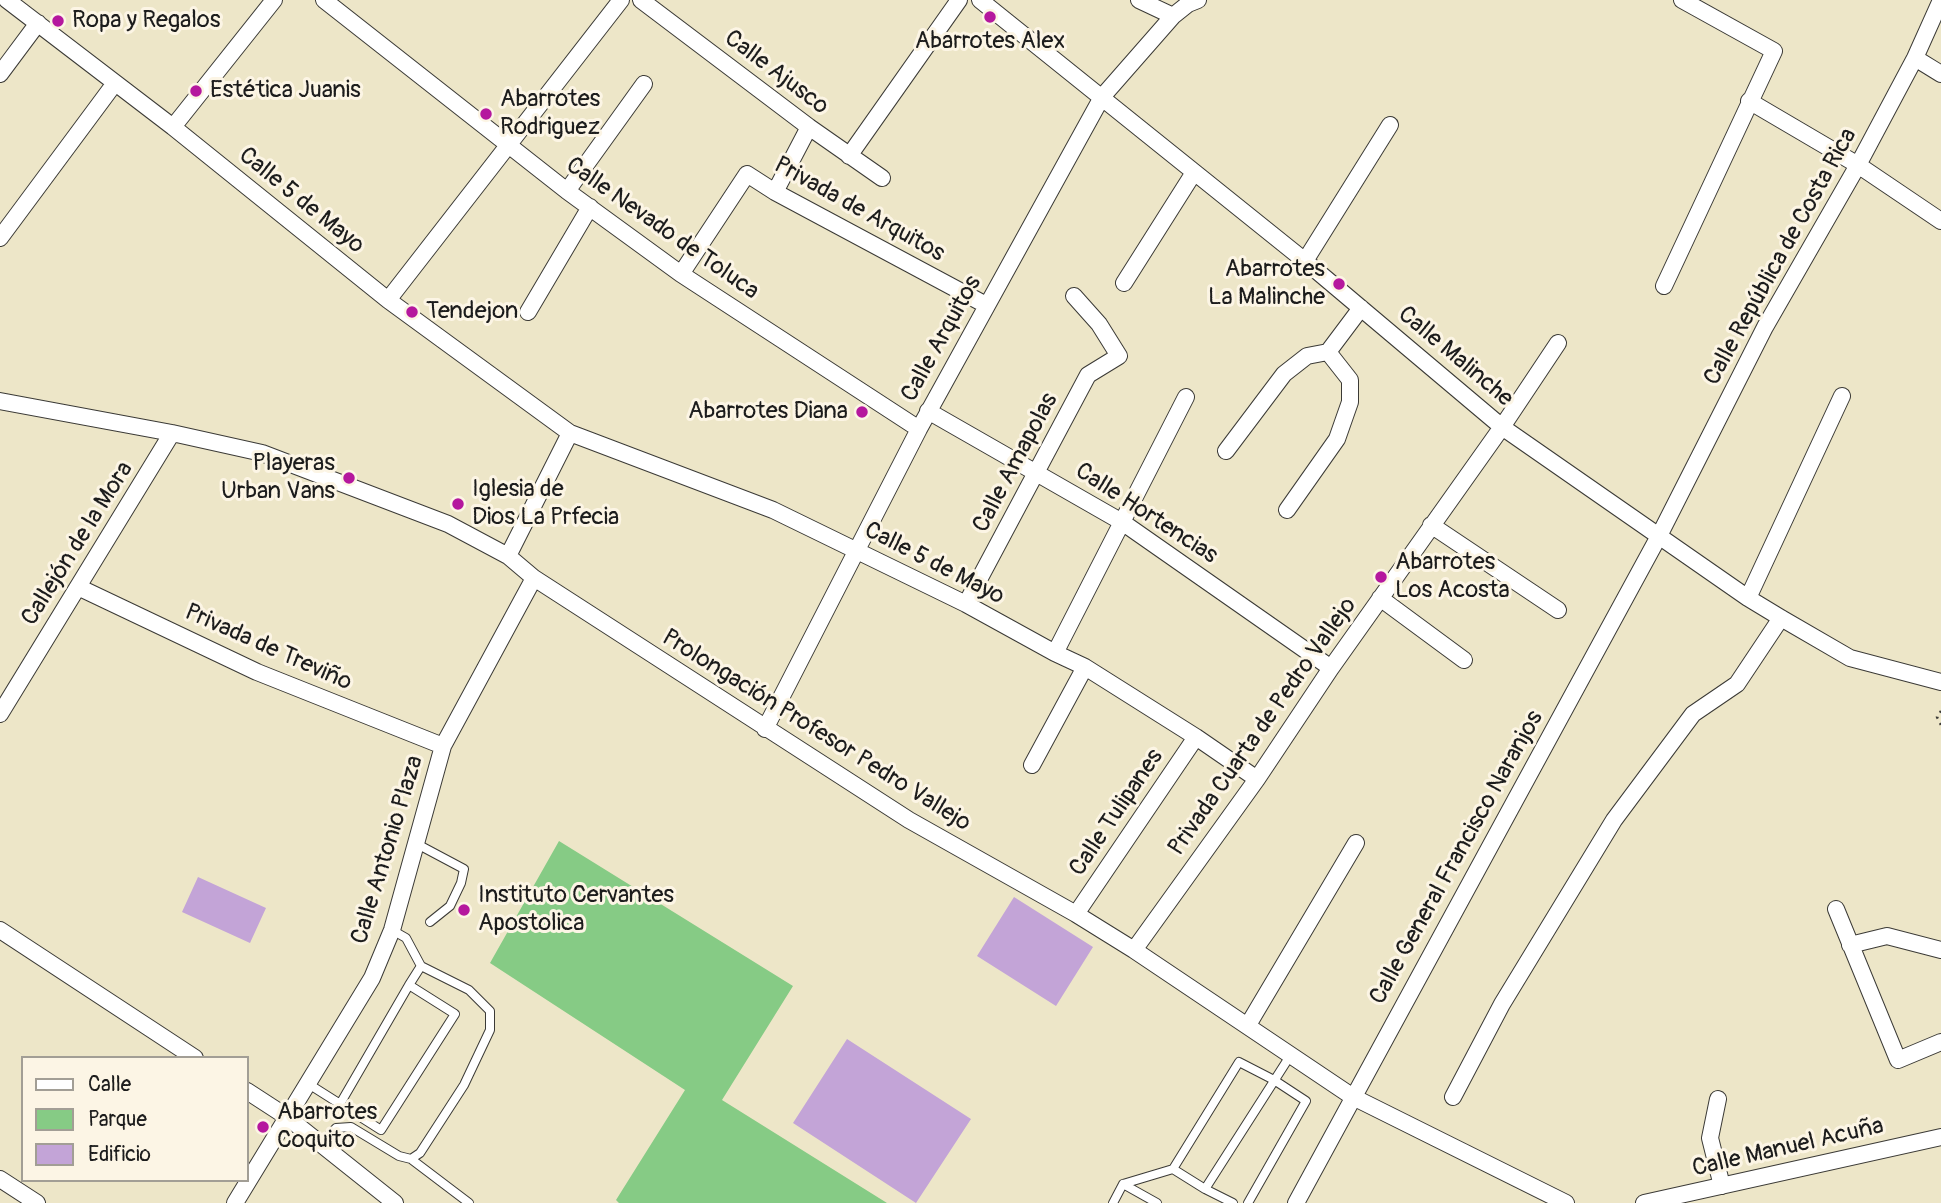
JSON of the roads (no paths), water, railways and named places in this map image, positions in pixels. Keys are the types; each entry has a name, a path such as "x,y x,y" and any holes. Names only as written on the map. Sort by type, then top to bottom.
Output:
{"street":[{"name":"Calle 5 de Mayo","path":"7,0 173,127 388,300 570,433 773,510 966,604 1085,667 1257,779"},
{"path":"173,127 274,0"},
{"name":"Calle Nevado de Toluca","path":"324,0 567,191 681,274 919,429"},
{"path":"388,300 621,0"},
{"name":"Calle Ajusco","path":"641,0 809,127 882,178"},
{"path":"849,156 959,0"},
{"name":"Calle Malinche","path":"979,0 1305,261 1502,427 1748,598 1781,618 1850,658 1941,682"},
{"path":"1139,0 1173,16"},
{"name":"Calle Arquitos","path":"765,729 928,411 1102,97 1173,16 1198,0"},
{"path":"1664,286 1774,51 1682,0"},
{"name":"Calle República de Costa Rica","path":"1659,536 1765,327 1858,165 1941,0"},
{"path":"0,74 38,23"},
{"path":"1914,58 1941,74"},
{"path":"0,238 115,83"},
{"path":"567,191 644,84"},
{"path":"1749,101 1858,165 1941,221"},
{"path":"1305,261 1390,125"},
{"path":"775,192 809,127"},
{"name":"Privada de Arquitos","path":"681,274 747,174 775,192 986,305"},
{"path":"1124,283 1193,174"},
{"path":"528,312 590,207"},
{"name":"Calle Amapolas","path":"966,604 1088,375 1119,356 1099,324 1074,296"},
{"path":"1226,451 1284,374 1307,356 1328,352 1361,308"},
{"name":"Privada Cuarta de Pedro Vallejo","path":"1134,950 1257,779 1331,668 1502,427 1558,343"},
{"path":"1287,510 1337,439 1350,402 1350,380 1328,352"},
{"path":"1748,598 1842,396"},
{"path":"1055,653 1186,397"},
{"name":"Prolongación Profesor Pedro Vallejo","path":"3,406 172,433 262,453 448,524 508,556 534,579 909,820 1076,914 1134,950 1353,1097 1566,1203"},
{"name":"Calle Hortencias","path":"928,411 1122,522 1331,668"},
{"name":"Callejón de la Mora","path":"0,714 172,433"},
{"path":"508,556 570,433"},
{"path":"1430,525 1558,610"},
{"name":"Calle General Francisco Naranjos","path":"1296,1203 1659,536"},
{"name":"Calle Antonio Plaza","path":"248,1180 372,978 392,930 443,746 534,579"},
{"name":"Privada de Treviño","path":"78,587 257,672 443,746"},
{"path":"1380,598 1464,660"},
{"path":"1453,1097 1502,1004 1614,820 1693,713 1737,684 1781,618"},
{"path":"1032,765 1085,667"},
{"name":"Calle Tulipanes","path":"1076,914 1196,737"},
{"path":"1248,1025 1356,843"},
{"path":"1836,909 1898,1060 1941,1042"},
{"path":"0,930 192,1056"},
{"path":"1850,945 1887,936 1941,950"},
{"path":"248,1092 321,1144 395,1203"},
{"path":"1718,1099 1710,1138 1722,1186"},
{"name":"Calle Manuel Acuña","path":"1644,1203 1941,1137"},
{"path":"0,1180 37,1203"},
{"name":"Calle Antonio Plaza","path":"235,1203 247,1182"}],"lane":[{"path":"417,844 464,869 461,883 450,906 430,922"},
{"path":"392,930 406,938 421,966 469,990 490,1011 490,1030 464,1085 420,1153 411,1159"},
{"path":"340,1104 421,966"},
{"path":"373,1140 455,1014 409,985"},
{"path":"1205,1189 1290,1056"},
{"path":"1113,1203 1123,1184 1173,1169 1239,1062 1306,1101 1248,1203"},
{"path":"307,1082 381,1129"},
{"path":"321,1144 336,1128 351,1127 399,1156 411,1159 469,1203"},
{"path":"1173,1169 1233,1203"},
{"path":"1123,1184 1157,1203"}],"place":[{"name":"Abarrotes Alex","path":"990,17"},
{"name":"Ropa y Regalos","path":"58,21"},
{"name":"Estética Juanis","path":"196,91"},
{"name":"Abarrotes Rodriguez","path":"486,114"},
{"name":"Abarrotes La Malinche","path":"1339,284"},
{"name":"Tendejon","path":"412,312"},
{"name":"Abarrotes Diana","path":"862,412"},
{"name":"Playeras Urban Vans","path":"349,478"},
{"name":"Iglesia de Dios La Prfecia","path":"458,504"},
{"name":"Abarrotes Los Acosta","path":"1381,577"},
{"name":"Instituto Cervantes Apostolica","path":"464,910"},
{"name":"Abarrotes Coquito","path":"263,1127"}]}
